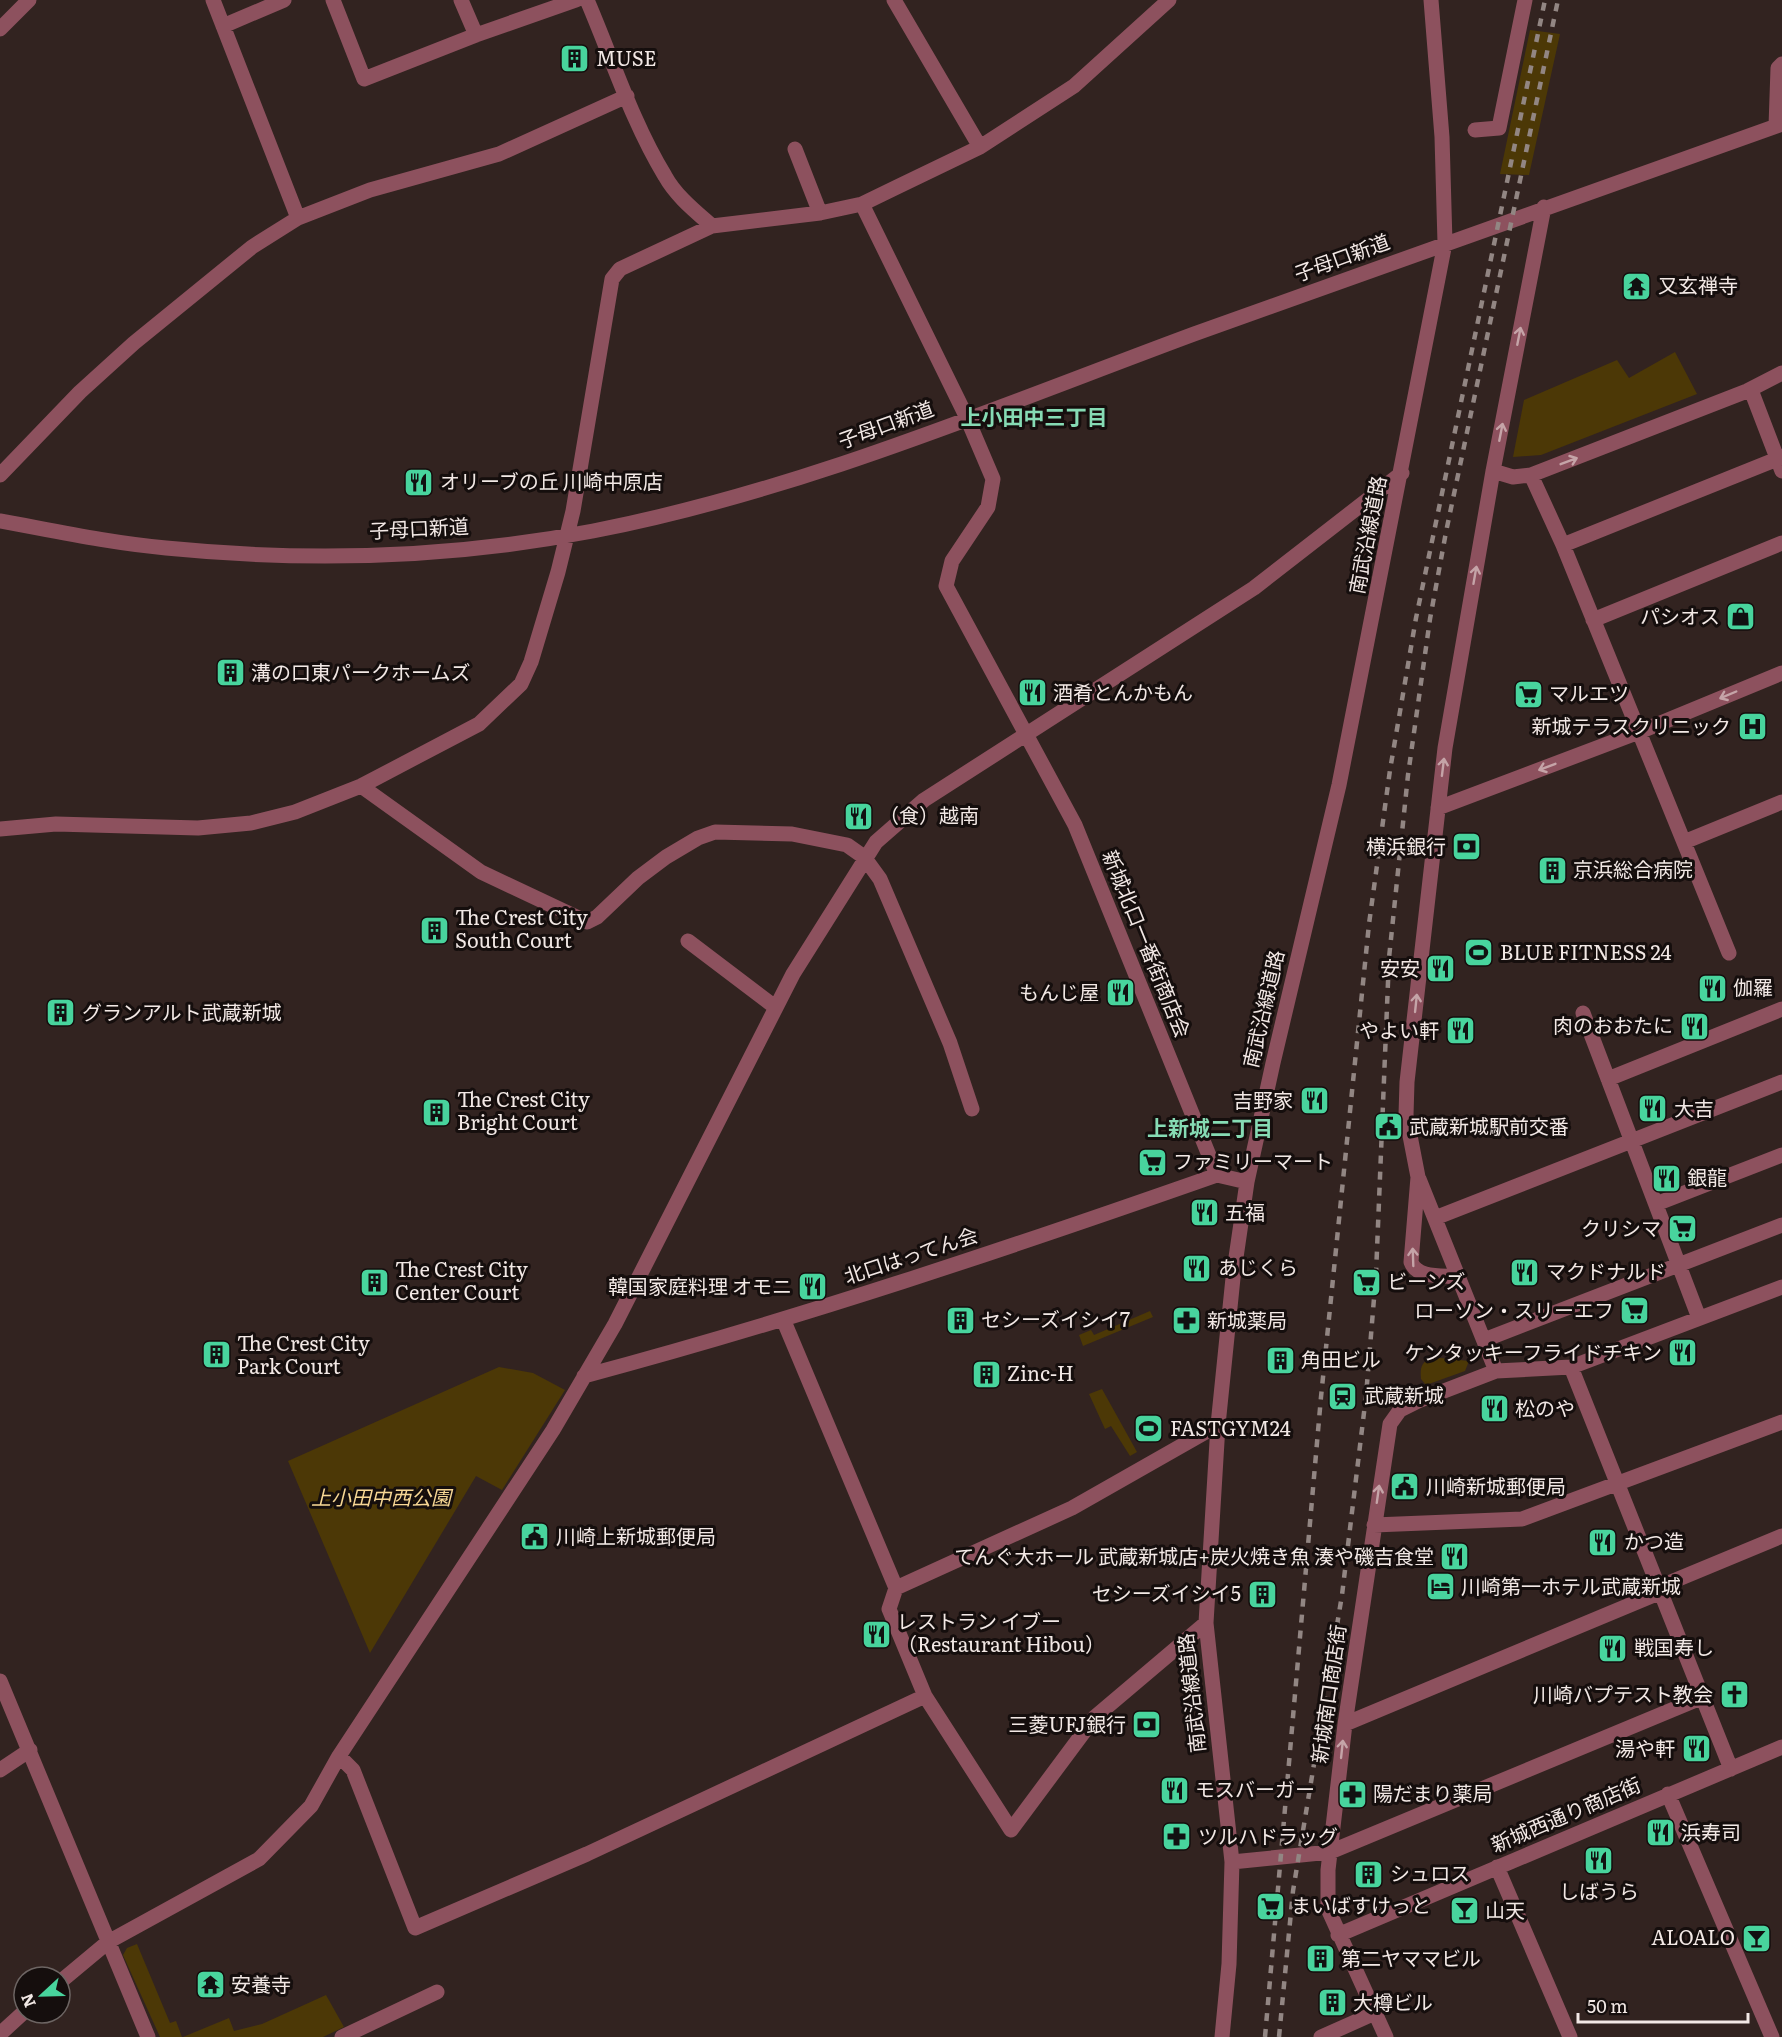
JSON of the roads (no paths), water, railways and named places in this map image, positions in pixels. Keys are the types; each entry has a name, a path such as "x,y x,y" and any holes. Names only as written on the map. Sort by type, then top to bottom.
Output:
{"street":[{"path":"0,29 28,0"},
{"path":"213,0 298,218"},
{"path":"223,26 284,0"},
{"path":"333,0 364,79 476,35 576,0"},
{"path":"461,0 476,35"},
{"path":"587,0 627,96 665,178 712,226"},
{"path":"894,0 980,147"},
{"path":"0,829 56,824 198,828 251,823 295,812 361,786 479,724 521,684 531,662 568,535 612,279 620,269 712,226 820,213 862,204 980,147 1074,86 1169,0"},
{"name":"南武沿線道路","path":"1222,2037 1229,1964 1232,1862 1206,1623 1218,1425 1233,1278 1247,1182 1273,1063 1340,785 1445,243 1442,137 1431,0"},
{"path":"1475,130 1499,128 1525,0"},
{"path":"1779,125 1778,68 1782,63"},
{"path":"0,475 80,392 134,343 252,248 298,218 370,190 500,154 627,96"},
{"name":"子母口新道","path":"0,521 164,548 318,555 451,551 568,535 717,502 830,468 1544,207 1779,125"},
{"path":"795,149 820,213"},
{"name":"新城北口一番街商店会","path":"862,204 967,418 993,479 988,507 952,561 946,586 1075,825 1217,1174"},
{"path":"1496,1371 1418,1177 1406,1115 1407,1082 1445,748 1493,471 1544,207"},
{"path":"1493,471 1513,477 1531,475 1751,390 1782,373"},
{"path":"1563,545 1780,462 1751,390"},
{"path":"72,1972 108,1942 259,1859 289,1831 311,1806 339,1755 553,1430 615,1324 793,974 864,857 876,842 924,800 1254,588 1402,473"},
{"path":"1531,475 1563,545 1729,953"},
{"path":"1593,620 1782,543"},
{"path":"1438,807 1638,732 1782,673"},
{"path":"361,786 481,872 587,922 597,917 638,878 666,857 698,838 715,832 792,834 847,845 864,857 880,879 950,1043 972,1109"},
{"path":"1684,842 1782,802"},
{"path":"688,941 776,1007"},
{"path":"1608,1079 1782,1010"},
{"path":"1583,1013 1700,1318"},
{"path":"1435,1218 1782,1082"},
{"path":"1656,1204 1782,1155"},
{"path":"1217,1174 1247,1182"},
{"name":"北口はってん会","path":"584,1376 783,1319 1003,1248 1217,1174"},
{"path":"1418,1177 1413,1267 1422,1274 1459,1277"},
{"path":"1484,1340 1678,1263 1782,1225"},
{"name":"新城南口商店街","path":"1338,1935 1328,1910 1330,1852 1345,1725 1386,1432 1400,1410 1496,1371 1571,1367 1782,1287"},
{"path":"783,1319 896,1588 889,1609 925,1696 1011,1830 1095,1717 1206,1623"},
{"path":"1571,1367 1731,1769"},
{"path":"1374,1525 1522,1520 1782,1422"},
{"path":"896,1588 1072,1508 1218,1425"},
{"path":"1345,1725 1782,1536"},
{"path":"0,1681 148,2037"},
{"path":"339,1755 353,1770 415,1928 587,1854 925,1696"},
{"path":"1232,1862 1330,1852 1703,1697"},
{"name":"新城西通り商店街","path":"1338,1935 1782,1747"},
{"path":"0,1770 30,1750"},
{"path":"1668,1794 1772,2037"},
{"path":"1497,1867 1570,2037"},
{"path":"1338,1935 1386,2037"},
{"path":"342,2037 436,1992"},
{"path":"1322,2037 1375,2013"},
{"path":"0,2034 12,2023"}],"railway":[{"path":"1265,2037 1321,1397 1369,924 1390,770 1416,618 1545,0"},
{"path":"1279,2037 1293,1891 1342,1595 1366,1396 1376,1274 1389,958 1408,775 1430,619 1446,532 1558,0"}],"place":[{"name":"MUSE","path":"575,59"},
{"name":"又玄禅寺","path":"1637,286"},
{"name":"オリーブの丘 川崎中原店","path":"419,482"},
{"name":"パシオス","path":"1741,617"},
{"name":"溝の口東パークホームズ","path":"230,673"},
{"name":"酒肴とんかもん","path":"1032,693"},
{"name":"マルエツ","path":"1528,694"},
{"name":"新城テラスクリニック","path":"1752,727"},
{"name":"（食）越南","path":"858,816"},
{"name":"横浜銀行","path":"1467,847"},
{"name":"京浜総合病院","path":"1552,870"},
{"name":"The Crest City South Court","path":"434,930"},
{"name":"BLUE FITNESS 24","path":"1479,953"},
{"name":"安安","path":"1441,969"},
{"name":"伽羅","path":"1712,988"},
{"name":"もんじ屋","path":"1120,993"},
{"name":"グランアルト武蔵新城","path":"61,1013"},
{"name":"肉のおおたに","path":"1694,1026"},
{"name":"やよい軒","path":"1460,1031"},
{"name":"吉野家","path":"1314,1101"},
{"name":"大吉","path":"1653,1109"},
{"name":"The Crest City Bright Court","path":"436,1112"},
{"name":"武蔵新城駅前交番","path":"1388,1127"},
{"name":"ファミリーマート","path":"1152,1162"},
{"name":"銀龍","path":"1666,1178"},
{"name":"五福","path":"1204,1213"},
{"name":"クリシマ","path":"1682,1229"},
{"name":"あじくら","path":"1197,1268"},
{"name":"マクドナルド","path":"1525,1272"},
{"name":"The Crest City Center Court","path":"374,1282"},
{"name":"ビーンズ","path":"1366,1282"},
{"name":"韓国家庭料理 オモニ","path":"813,1287"},
{"name":"ローソン・スリーエフ","path":"1635,1311"},
{"name":"セシーズイシイ7","path":"960,1320"},
{"name":"新城薬局","path":"1186,1321"},
{"name":"ケンタッキーフライドチキン","path":"1683,1353"},
{"name":"The Crest City Park Court","path":"216,1355"},
{"name":"角田ビル","path":"1280,1360"},
{"name":"Zinc-H","path":"986,1374"},
{"name":"武蔵新城","path":"1343,1396"},
{"name":"松のや","path":"1494,1409"},
{"name":"FASTGYM24","path":"1149,1429"},
{"name":"川崎新城郵便局","path":"1405,1487"},
{"name":"川崎上新城郵便局","path":"535,1537"},
{"name":"かつ造","path":"1603,1542"},
{"name":"てんぐ大ホール 武蔵新城店+炭火焼き魚 湊や磯吉食堂","path":"1455,1557"},
{"name":"川崎第一ホテル武蔵新城","path":"1440,1587"},
{"name":"セシーズイシイ5","path":"1262,1594"},
{"name":"レストラン イブー （Restaurant Hibou）","path":"876,1634"},
{"name":"戦国寿し","path":"1613,1648"},
{"name":"川崎バプテスト教会","path":"1734,1695"},
{"name":"三菱UFJ銀行","path":"1147,1725"},
{"name":"湯や軒","path":"1696,1749"},
{"name":"モスバーガー","path":"1174,1790"},
{"name":"陽だまり薬局","path":"1352,1794"},
{"name":"浜寿司","path":"1660,1833"},
{"name":"ツルハドラッグ","path":"1177,1837"},
{"name":"しばうら","path":"1599,1861"},
{"name":"シュロス","path":"1369,1874"},
{"name":"まいばすけっと","path":"1270,1906"},
{"name":"山天","path":"1464,1911"},
{"name":"ALOALO","path":"1756,1938"},
{"name":"第二ヤママビル","path":"1320,1959"},
{"name":"安養寺","path":"210,1985"},
{"name":"大樽ビル","path":"1332,2003"}],"district":[{"name":"上小田中三丁目","path":"1034,418"},
{"name":"上新城二丁目","path":"1210,1129"}],"park label":[{"name":"上小田中西公園","path":"381,1498"}]}
